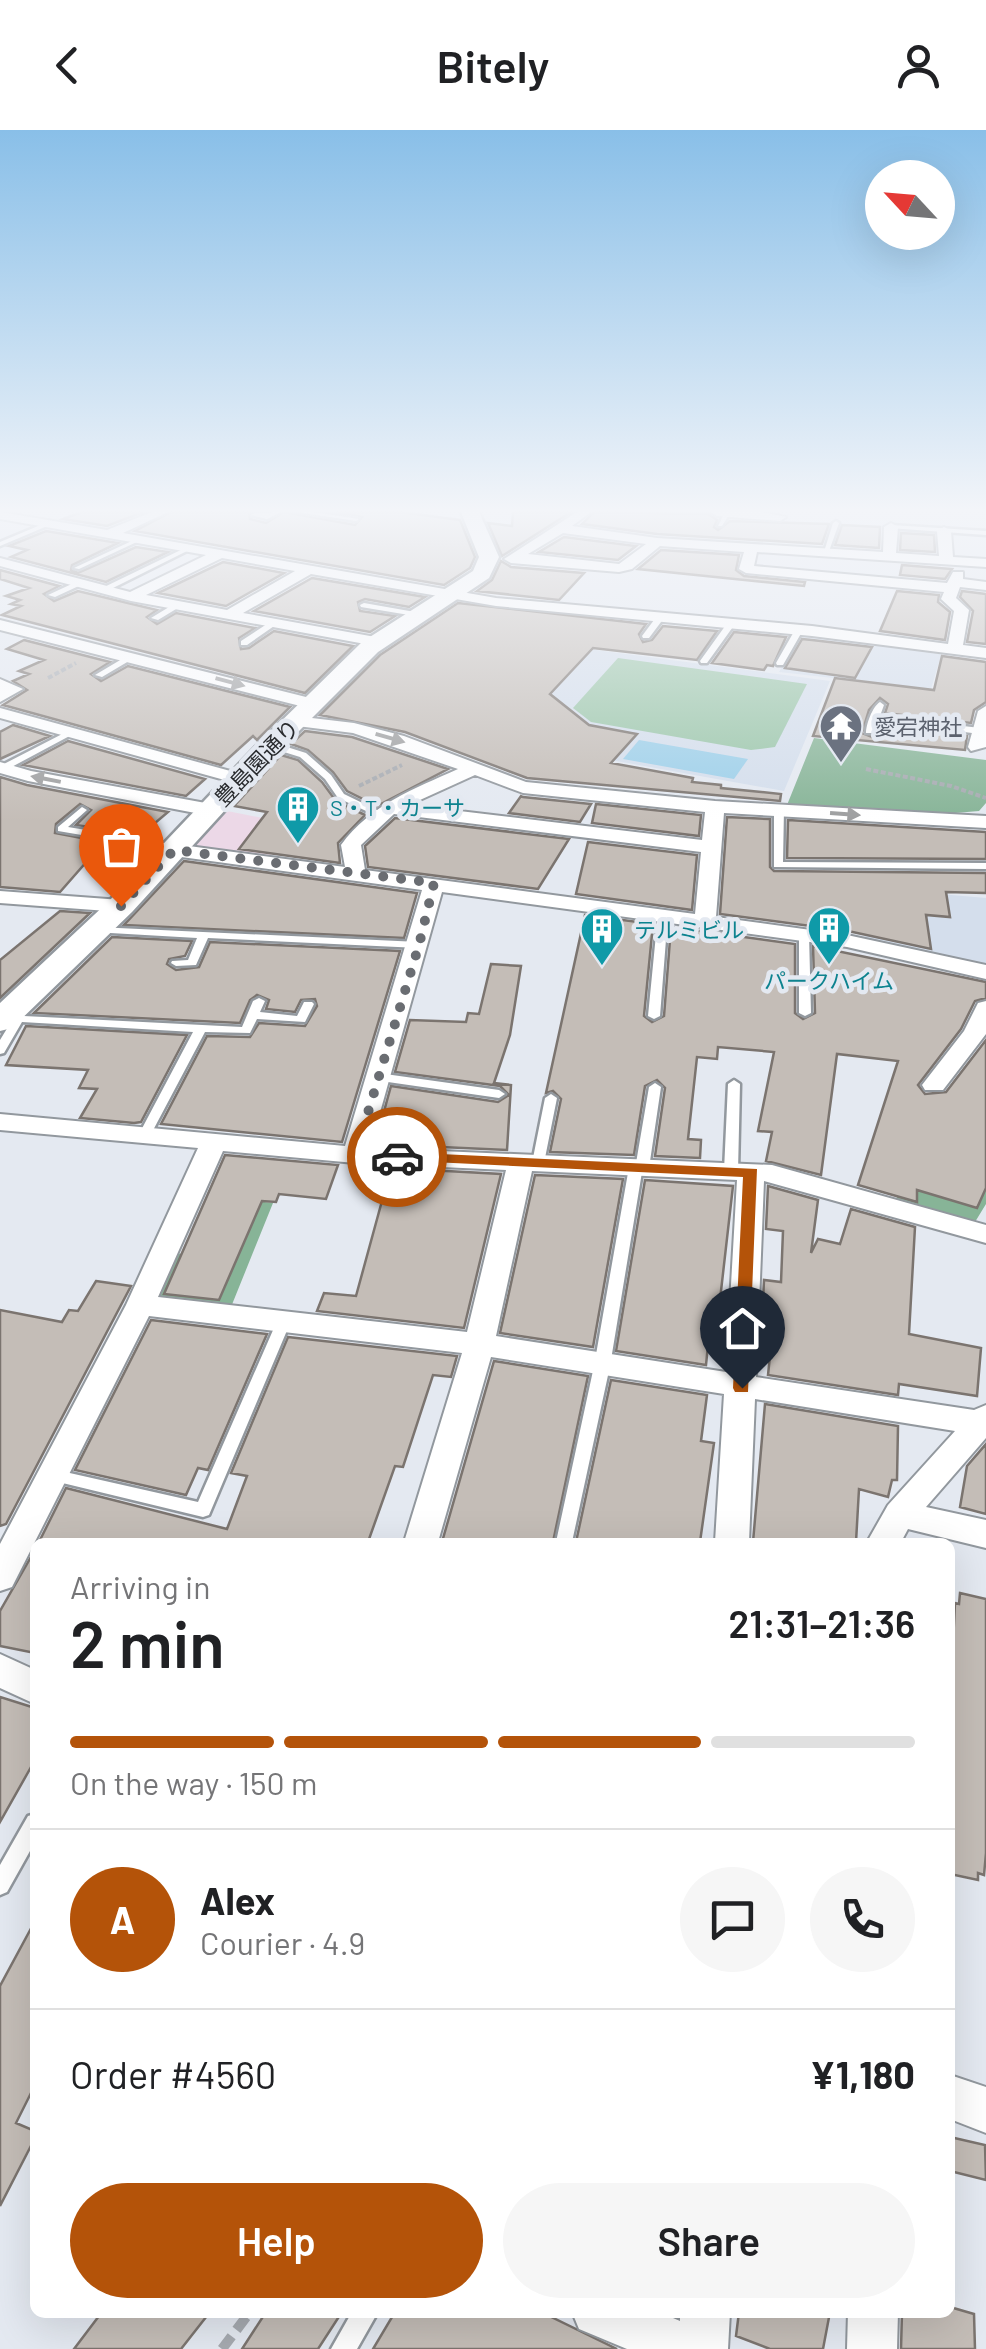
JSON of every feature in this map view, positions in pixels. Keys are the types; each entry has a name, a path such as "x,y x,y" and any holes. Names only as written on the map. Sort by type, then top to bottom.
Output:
{"street":[{"path":"227,616 376,641"},
{"name":"豊島園通り","path":"7,1019 98,930 303,712 376,641 413,616"},
{"path":"628,616 986,652"},
{"path":"955,649 961,616"},
{"path":"0,625 130,658 398,740 523,787 715,807 986,822"},
{"path":"0,684 15,690 0,697"},
{"path":"4,716 239,779"},
{"path":"1,768 210,810"},
{"path":"356,872 352,845 360,830 386,811 473,769"},
{"path":"559,792 578,770"},
{"path":"706,920 715,807"},
{"path":"386,811 712,848"},
{"path":"175,849 804,934 986,972"},
{"path":"355,1155 434,883"},
{"path":"0,897 121,906"},
{"path":"934,1085 985,1014"},
{"path":"0,1122 355,1155 772,1173 986,1234"},
{"path":"0,1576 10,1536 51,1475 140,1305 214,1142"},
{"path":"422,1538 529,1162"},
{"path":"732,1538 742,1388 741,1172"},
{"path":"140,1305 479,1346 742,1388 983,1420"},
{"path":"892,1528 983,1420"},
{"path":"892,1528 986,1534"},
{"path":"0,1670 30,1685"},
{"path":"955,2098 986,2110"},
{"path":"611,2318 688,2349"},
{"path":"703,2349 705,2318"},
{"path":"872,2349 873,2318"}],"lane":[{"path":"155,618 159,616"},
{"path":"646,636 660,618"},
{"path":"244,643 273,624"},
{"path":"704,661 731,624"},
{"path":"780,662 799,630"},
{"path":"99,675 130,658"},
{"path":"870,731 880,705"},
{"path":"874,718 983,727"},
{"path":"1,768 72,732"},
{"path":"271,745 304,755 328,776 341,796 386,811"},
{"path":"779,809 778,865 986,866"},
{"path":"82,810 61,829 175,849"},
{"path":"654,1016 663,914"},
{"path":"98,930 419,945"},
{"path":"804,934 804,1013"},
{"path":"176,962 192,963 204,935"},
{"path":"0,1050 7,1019 246,1031 258,1001"},
{"path":"253,1015 301,1020 308,1004"},
{"path":"144,1136 200,1028"},
{"path":"378,1078 498,1094"},
{"path":"734,1084 741,1172"},
{"path":"565,1538 655,1087"},
{"path":"529,1162 552,1098"},
{"path":"51,1475 204,1510 284,1321"},
{"path":"0,1885 30,1832"},
{"path":"343,2349 362,2318"}],"path":[{"path":"341,796 402,764"},
{"path":"866,769 951,786 986,798"},
{"path":"222,2349 245,2318"}],"shaded area":[{"path":"801,635 942,652 931,689 779,672"},
{"path":"573,647 830,681 784,791 320,708 330,699 367,706"},
{"path":"222,810 293,824 268,858 187,849"},
{"path":"859,887 986,898 986,965 865,938"}],"green space":[{"path":"618,658 807,684 775,747 751,750 591,722 573,708"},
{"path":"814,738 986,760 986,803 979,811 955,813 951,817 787,805"},
{"path":"915,1163 931,1194 977,1208 986,1189 986,1204 975,1222 896,1199"},
{"path":"256,1201 273,1203 231,1307 156,1300 172,1253 184,1254 168,1289 221,1295 259,1208"}],"water":[{"path":"639,740 748,759 734,779 623,759"}],"building":[{"path":"4,616 149,616 157,624 172,616 189,616 255,628 239,638 241,649 274,631 353,646 305,693"},
{"path":"279,616 395,616 370,632"},
{"path":"439,616 570,616 646,624 639,634 643,642 652,640 663,626 717,631 697,660 593,648 550,694 589,725 637,734 611,763 693,778 692,782 721,788 781,794 780,801 527,778 405,732 320,715 380,655"},
{"path":"887,616 949,616 945,640 880,631"},
{"path":"972,616 986,616 986,644 967,642"},
{"path":"734,632 786,637 773,666 767,665 764,670 712,663"},
{"path":"802,639 872,647 855,678 785,668"},
{"path":"24,640 110,662 91,674 101,681 128,666 290,707 257,740 253,736 221,765 3,705 27,690 13,681 29,674 19,671 44,660 7,649"},
{"path":"942,656 986,662 986,702 974,710 971,723 885,713 888,704 880,698 869,710 862,733 872,737 879,725 967,736 965,750 813,736 835,678 934,690"},
{"path":"13,725 50,736 0,759 0,732"},
{"path":"305,731 352,737 448,769 377,806 347,791 308,750 291,744"},
{"path":"68,741 205,779 186,796 23,765"},
{"path":"281,755 298,760 336,801 365,815 338,843 340,863 239,849 267,812 234,806"},
{"path":"0,777 168,812 141,835 76,825 91,810 80,804 56,824 55,833 108,843 60,892 0,887"},
{"path":"521,796 591,804 580,822 509,813"},
{"path":"596,804 701,815 699,836 592,823"},
{"path":"727,817 770,819 770,867 774,871 986,873 986,893 946,892 950,917 926,915 931,949 848,931 720,914"},
{"path":"395,818 569,839 538,889 368,867 365,846"},
{"path":"788,820 986,832 986,859 787,858"},
{"path":"588,842 697,855 692,910 576,894"},
{"path":"184,861 417,893 404,938 124,925"},
{"path":"60,911 90,913 0,998 0,960"},
{"path":"585,915 653,924 644,1016 652,1022 664,1016 671,927 795,944 795,1013 803,1019 815,1013 813,946 986,982 986,998 975,1001 961,1029 918,1085 925,1094 946,1092 986,1040 986,1188 977,1208 917,1190 917,1202 858,1185 898,1061 837,1054 821,1175 766,1161 772,1132 758,1131 774,1052 718,1047 717,1059 697,1057 688,1139 701,1140 700,1158 655,1156 665,1088 657,1080 645,1086 634,1155 550,1152 561,1099 553,1091 546,1093"},
{"path":"112,937 192,941 185,956 169,959 167,964 176,970 199,967 210,942 400,951 342,1142 161,1124 207,1036 250,1037 259,1023 305,1026 317,1006 315,999 301,1000 295,1012 266,1009 269,1000 257,995 250,1000 240,1023 34,1013"},
{"path":"491,964 521,966 510,1035 494,1083 511,1085 507,1150 375,1144 391,1086 498,1102 509,1095 500,1086 395,1072 410,1020 466,1022 468,1013 479,1014"},
{"path":"26,1026 187,1035 141,1122 134,1123 80,1118 97,1089 79,1088 88,1070 6,1065"},
{"path":"225,1155 338,1165 326,1199 279,1194 276,1202 262,1201 219,1300 164,1294"},
{"path":"391,1168 501,1174 464,1328 317,1311 324,1293 356,1296"},
{"path":"535,1175 623,1179 593,1347 500,1333"},
{"path":"645,1180 733,1186 717,1326 710,1325 706,1365 616,1351"},
{"path":"768,1186 818,1200 811,1253 818,1239 840,1244 851,1209 915,1227 909,1334 981,1348 977,1396 899,1384 898,1395 768,1375 773,1327 762,1325 764,1280 781,1282 783,1231 766,1229"},
{"path":"96,1281 131,1286 6,1524 0,1526 0,1310 62,1322 69,1310 78,1311"},
{"path":"151,1320 267,1334 208,1470 198,1468 186,1495 75,1470"},
{"path":"288,1337 457,1356 451,1377 433,1375 403,1467 395,1466 369,1538 41,1538 66,1488 227,1529 247,1476 231,1473"},
{"path":"494,1361 588,1376 554,1538 443,1538"},
{"path":"611,1380 707,1395 701,1441 714,1443 701,1538 577,1538"},
{"path":"765,1404 898,1426 897,1480 892,1480 888,1497 859,1489 856,1538 753,1538"},
{"path":"986,1444 986,1514 960,1507 967,1466"},
{"path":"30,1559 30,1652 0,1646 0,1611"},
{"path":"960,1593 986,1599 986,1853 984,1875 978,1873 978,1880 955,1875 955,1603 959,1604"},
{"path":"0,1697 30,1706 30,1769 0,1822"},
{"path":"30,1930 30,2095 16,2123 30,2129 30,2148 0,2206 0,1986"},
{"path":"955,2138 985,2145 986,2180 955,2172"},
{"path":"955,2308 974,2314 975,2349 901,2349 902,2318 955,2318"},
{"path":"97,2318 205,2318 181,2349 74,2349"},
{"path":"262,2318 338,2318 318,2349 242,2349"},
{"path":"391,2318 553,2318 617,2349 373,2349"},
{"path":"738,2318 829,2318 823,2349 770,2349 736,2336"}],"way so far":[{"path":"121,906 174,850 434,883 355,1155 397,1157"}],"place":[{"name":"愛宕神社","path":"841,764"},
{"name":"S・T・カーサ","path":"298,845"},
{"name":"パークハイム","path":"829,966"},
{"name":"テルミビル","path":"602,967"}],"route":[{"path":"397,1157 751,1172 742,1388"}]}
